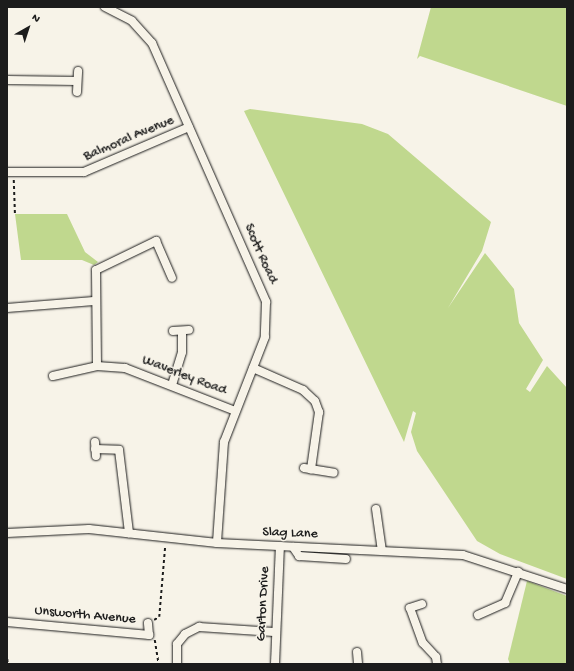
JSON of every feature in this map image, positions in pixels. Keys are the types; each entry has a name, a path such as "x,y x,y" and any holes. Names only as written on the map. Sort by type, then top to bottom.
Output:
{"street":[{"name":"Scott Road","path":"105,7 123,15 146,35 265,296 267,325 253,368 234,410 222,452 217,543"},
{"path":"77,92 78,71"},
{"path":"7,80 77,81"},
{"name":"Balmoral Avenue","path":"10,172 84,172 189,128"},
{"path":"97,366 93,278 98,267 156,241 172,278"},
{"path":"7,308 94,301"},
{"path":"172,385 182,352 186,331 173,331"},
{"name":"Waverley Road","path":"53,376 97,366 137,371 234,410"},
{"path":"253,368 303,390 315,401 319,412 307,469 334,473"},
{"path":"95,449 119,450 128,533"},
{"path":"376,509 382,550"},
{"name":"Slag Lane","path":"7,533 69,528 217,543 463,555 567,589"},
{"name":"Garton Drive","path":"275,664 274,632 280,546"},
{"path":"293,547 299,556 346,559"},
{"path":"478,615 505,603 518,572"},
{"path":"422,604 408,605 423,643 436,657 437,664"},
{"name":"Unsworth Avenue","path":"7,622 149,635 150,623"},
{"path":"177,664 177,644 185,634 199,627 274,632"},
{"path":"356,652 358,664"}],"path":[{"path":"10,172 15,214"},
{"path":"150,623 159,617 166,537"},
{"path":"154,636 159,664"},
{"path":"7,653 8,664"}],"green space":[{"path":"431,7 567,7 567,106 420,56 417,59"},
{"path":"250,109 362,124 388,134 491,222 482,251 448,308 485,253 514,289 519,323 543,360 526,389 530,392 547,366 567,388 567,579 500,554 477,541 417,451 411,432 416,413 413,411 404,442 244,111"},
{"path":"15,214 67,214 85,252 98,262 94,265 82,260 21,260"},
{"path":"527,581 567,596 567,664 510,664 508,659"}]}
